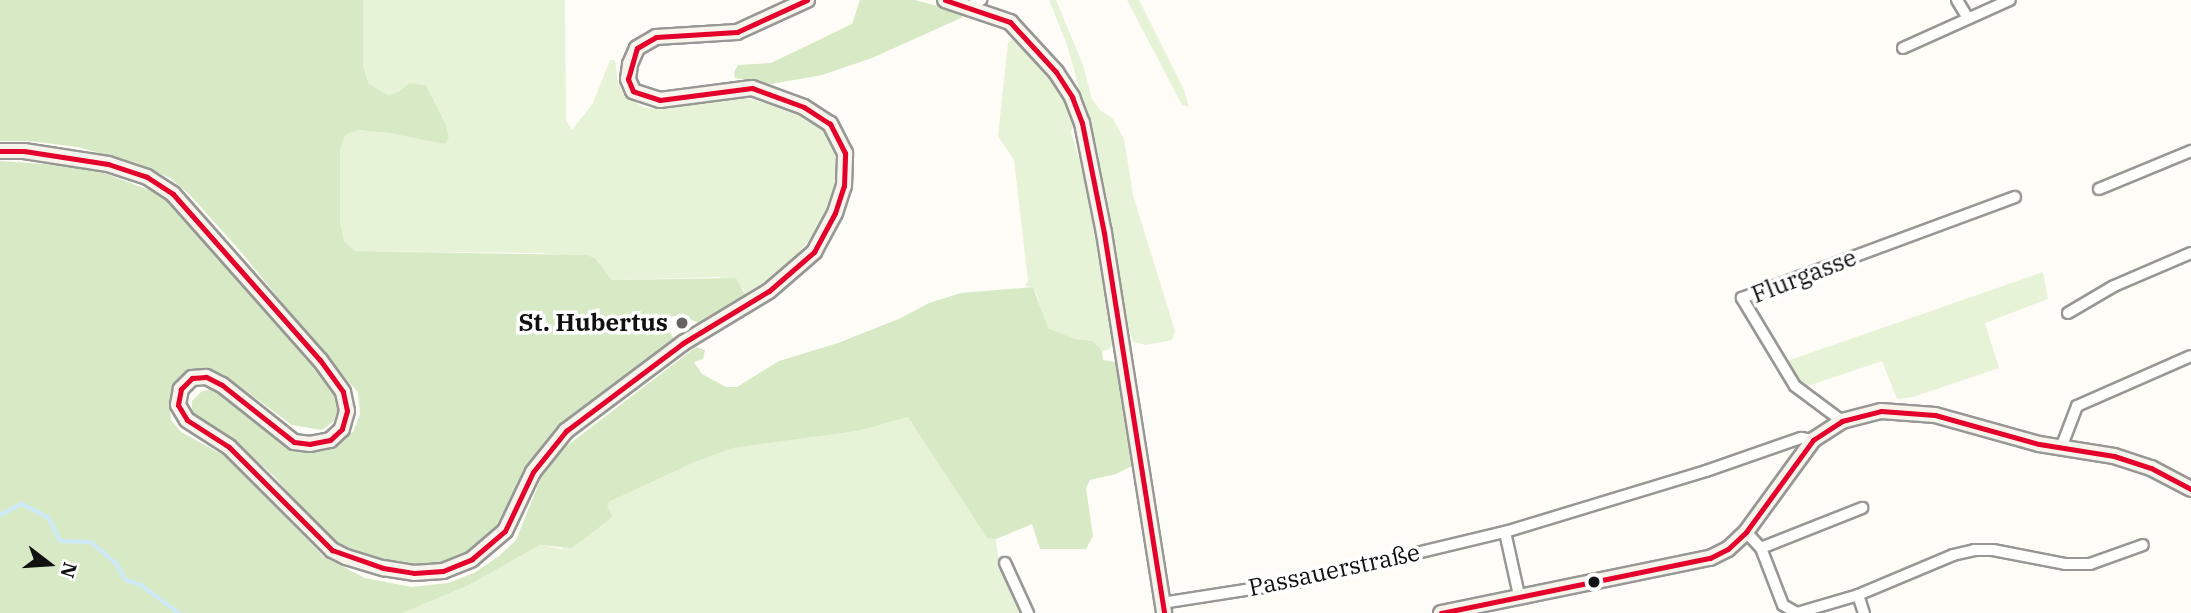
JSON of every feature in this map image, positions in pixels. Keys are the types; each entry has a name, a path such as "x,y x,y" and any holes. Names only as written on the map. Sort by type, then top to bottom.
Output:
{"street":[{"path":"0,151 24,150 108,164 148,177 173,194 320,360 342,392 347,411 342,429 330,440 310,444 294,442 222,385 206,377 192,378 180,389 178,405 187,420 236,453 332,550 383,568 414,573 443,571 472,559 505,531 533,472 566,431 683,343 769,291 814,252 835,213 844,186 845,153 830,124 804,107 752,88 660,100 633,91 628,79 630,64 637,48 656,37 737,32 807,0"},
{"path":"945,0 976,3 1010,22 1034,45 1072,97 1082,123 1104,233 1163,608"},
{"path":"1956,0 1968,18"},
{"path":"1903,48 2010,0"},
{"path":"2099,189 2191,151"},
{"name":"Flurgasse","path":"1842,421 1795,386 1742,298 2015,197"},
{"path":"2068,313 2115,286 2191,253"},
{"path":"2061,449 2077,406 2191,356"},
{"path":"1440,613 1710,558 1728,549 1746,532 1814,440 1842,421 1881,411 1919,412 2061,449 2139,463 2191,489"},
{"name":"Passauerstraße","path":"1163,608 1296,582 1505,532 1706,471 1801,438 1814,440"},
{"path":"1761,548 1862,508"},
{"path":"1505,532 1519,595"},
{"path":"1746,532 1761,548 1783,605 1797,613 1858,595 1952,555 1974,550 1993,550 2090,564 2143,545"},
{"path":"1005,563 1028,613"},
{"path":"1858,595 1864,613"}],"green space":[{"path":"0,0 363,0 363,66 369,84 388,95 398,92 409,83 426,85 446,124 449,138 445,144 358,130 345,135 340,150 340,222 344,241 355,251 586,255 595,258 612,280 736,278 745,294 729,309 711,320 700,323 679,316 666,317 667,330 674,338 564,429 506,520 472,553 429,567 385,564 346,550 327,536 273,475 241,447 192,412 192,401 201,392 211,389 279,435 336,442 353,432 360,414 358,392 319,349 242,253 190,195 170,178 137,163 77,147 29,141 0,141"},
{"path":"363,0 565,0 566,121 572,130 593,103 610,60 615,60 618,83 624,96 645,108 666,109 698,101 743,97 791,110 823,130 836,157 838,174 833,194 817,230 786,268 745,294 744,289 719,277 612,280 595,258 539,253 355,251 344,241 340,222 340,150 345,135 358,130 445,144 449,138 446,124 426,85 409,83 398,92 388,95 369,84 363,66"},
{"path":"860,0 915,0 953,10 963,17 872,58 822,75 771,84 735,78 734,72 738,65 771,63 852,24"},
{"path":"1049,0 1056,0 1083,65 1092,99 1100,110 1113,119 1124,139 1133,195 1175,331 1172,340 1146,345 1133,342 1126,321 1096,147 1067,45"},
{"path":"1127,0 1139,0 1184,90 1189,107 1182,105"},
{"path":"1015,36 1048,69 1065,99 1073,125 1071,133 1085,177 1099,247 1112,343 1110,349 1102,351 1093,341 1075,339 1048,328 1033,287 1025,286 1028,281 1014,160 998,136 1008,43"},
{"path":"0,161 57,165 101,172 171,198 326,375 340,404 333,422 322,430 292,425 224,375 209,370 195,372 177,387 170,406 171,420 181,432 225,456 324,557 365,578 412,587 448,583 474,573 499,556 516,540 543,473 564,448 696,347 705,350 703,359 694,362 702,374 726,387 737,387 779,361 838,343 901,318 929,303 961,293 1033,287 1048,328 1075,339 1093,341 1102,351 1103,360 1116,362 1136,464 1116,474 1090,480 1086,488 1093,536 1086,549 1040,549 1032,524 996,539 987,538 908,417 858,431 733,448 695,462 609,502 607,507 612,515 610,519 572,548 540,545 469,585 403,613 0,613"},
{"path":"2043,272 2048,299 1985,323 1999,368 1913,397 1897,399 1882,361 1805,387 1787,361"},
{"path":"908,417 987,537 996,539 999,564 1020,613 403,613 469,585 540,545 562,549 609,502 695,462 733,448 858,431"}],"waterway":[{"path":"0,515 22,504 48,517 61,541 91,542 116,563 126,580 141,585 179,613"}],"transit line":[{"path":"0,151 24,151 108,164 147,177 173,194 320,360 343,392 347,411 342,429 330,440 310,444 294,442 222,385 206,377 192,378 181,389 178,405 187,420 229,447 332,550 383,568 414,573 443,571 472,559 505,531 533,472 566,431 683,343 769,291 814,252 835,213 844,186 845,153 830,124 804,107 752,88 660,100 633,91 628,79 637,48 656,37 737,32 807,0"},
{"path":"945,0 1010,22 1056,72 1072,97 1082,123 1104,233 1164,613"},
{"path":"1441,613 1710,558 1728,549 1746,532 1813,440 1842,421 1881,411 1935,415 2039,444 2114,456 2151,468 2191,489"}],"place":[{"name":"St. Hubertus","path":"682,323"}]}
